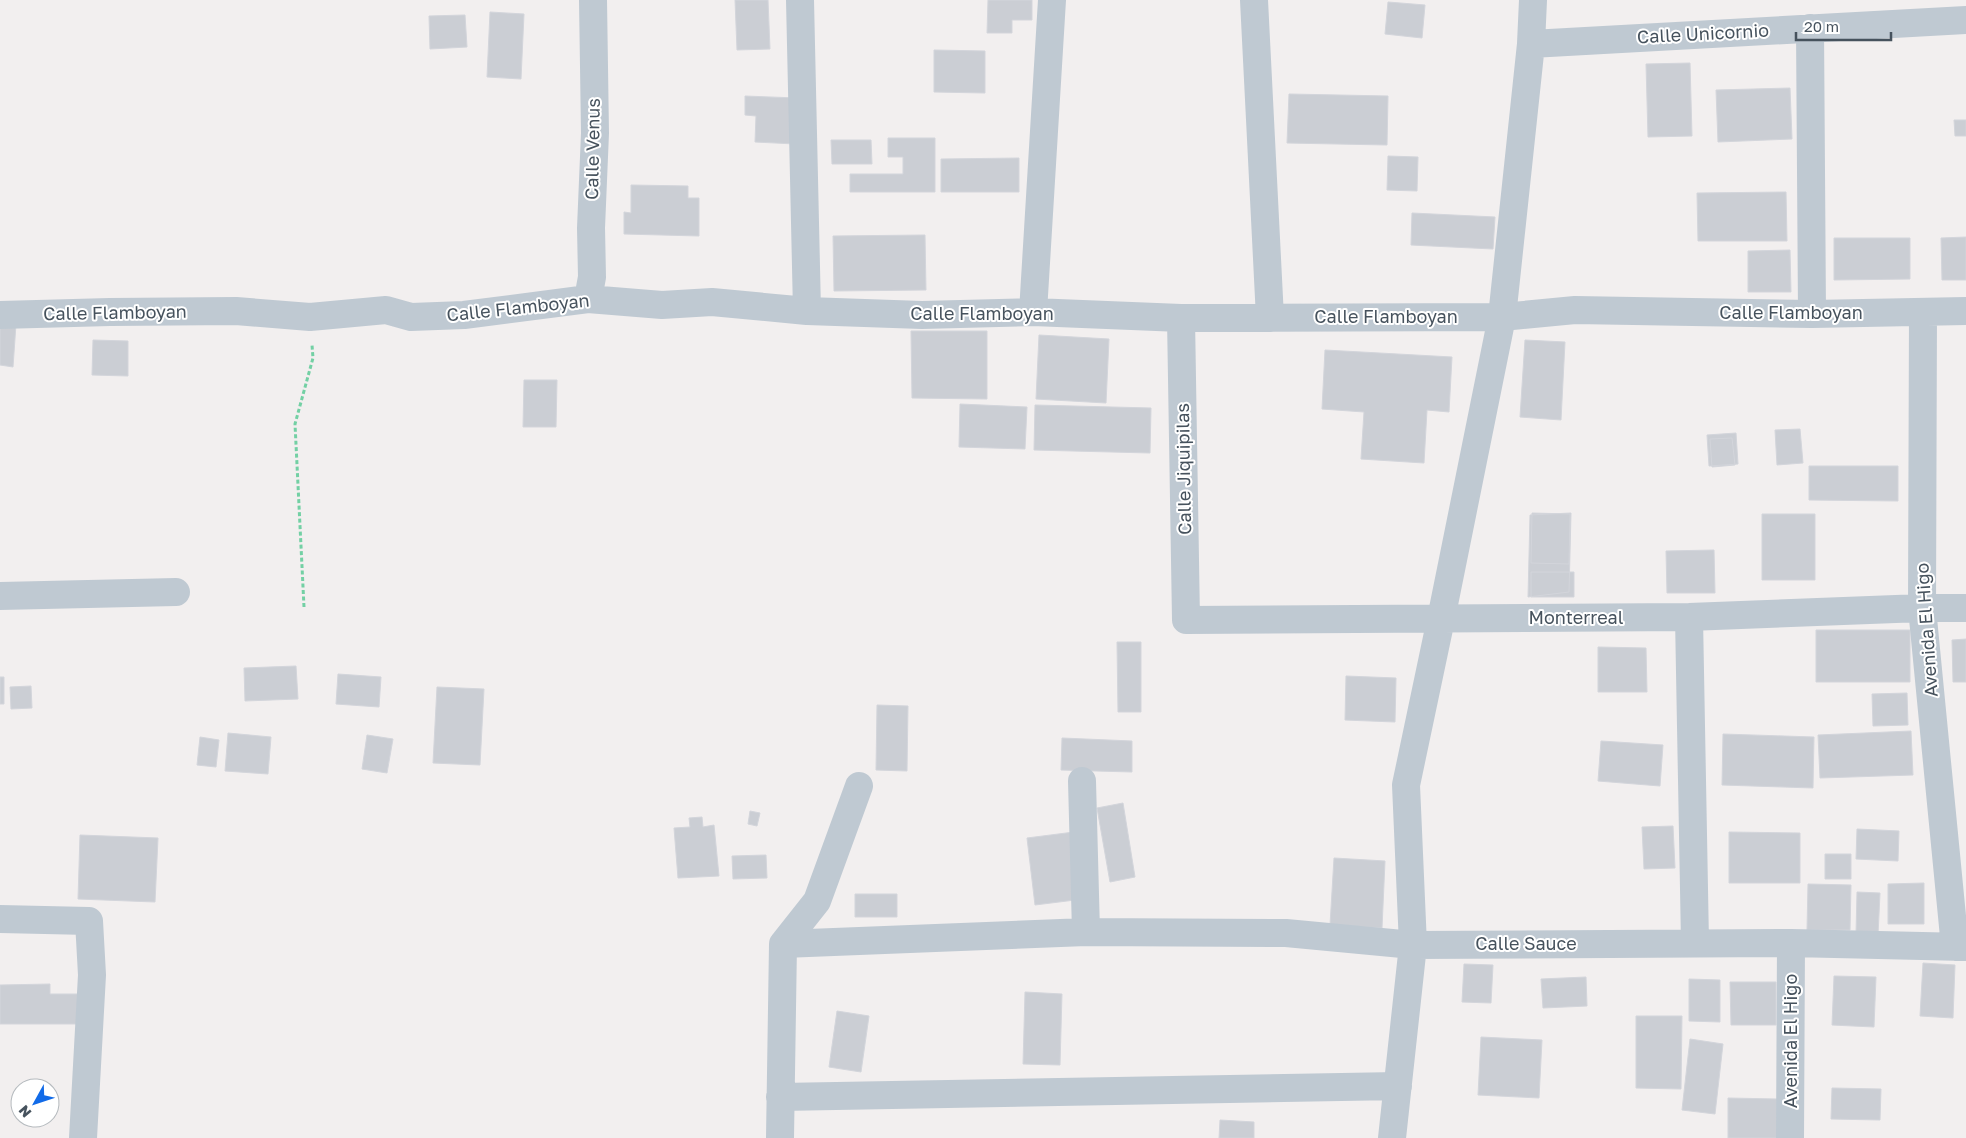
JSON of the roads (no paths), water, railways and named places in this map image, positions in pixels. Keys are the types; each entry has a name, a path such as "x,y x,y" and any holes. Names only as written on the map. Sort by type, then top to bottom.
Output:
{"street":[{"name":"Calle Venus","path":"588,299 592,277 591,228 595,133 593,0"},
{"path":"800,0 807,312"},
{"path":"1033,312 1052,0"},
{"path":"1254,0 1270,318"},
{"path":"1392,1138 1412,945 1406,785 1502,317 1531,44 1533,0"},
{"name":"Calle Unicornio","path":"1531,44 1966,20"},
{"path":"1810,28 1812,314"},
{"name":"Calle Flamboyan","path":"0,315 236,311 310,318 386,310 411,317 464,315 588,299 662,305 712,302 807,312 922,315 1033,312 1181,318 1502,317 1575,310 1812,314 1966,311"},
{"name":"Avenida El Higo","path":"1923,312 1922,608 1960,947"},
{"name":"Calle Jiquipilas","path":"1181,318 1186,620"},
{"path":"0,596 176,592"},
{"name":"Monterreal","path":"1186,620 1689,617 1966,608"},
{"path":"1689,617 1695,943"},
{"path":"1082,781 1086,932"},
{"path":"780,1138 783,944 817,901 859,786"},
{"path":"0,920 89,921 92,976 84,1138"},
{"name":"Calle Sauce","path":"783,944 1086,932 1286,933 1412,945 1791,943 1960,947"},
{"name":"Avenida El Higo","path":"1790,1138 1791,943"},
{"path":"780,1097 1398,1086"}]}
